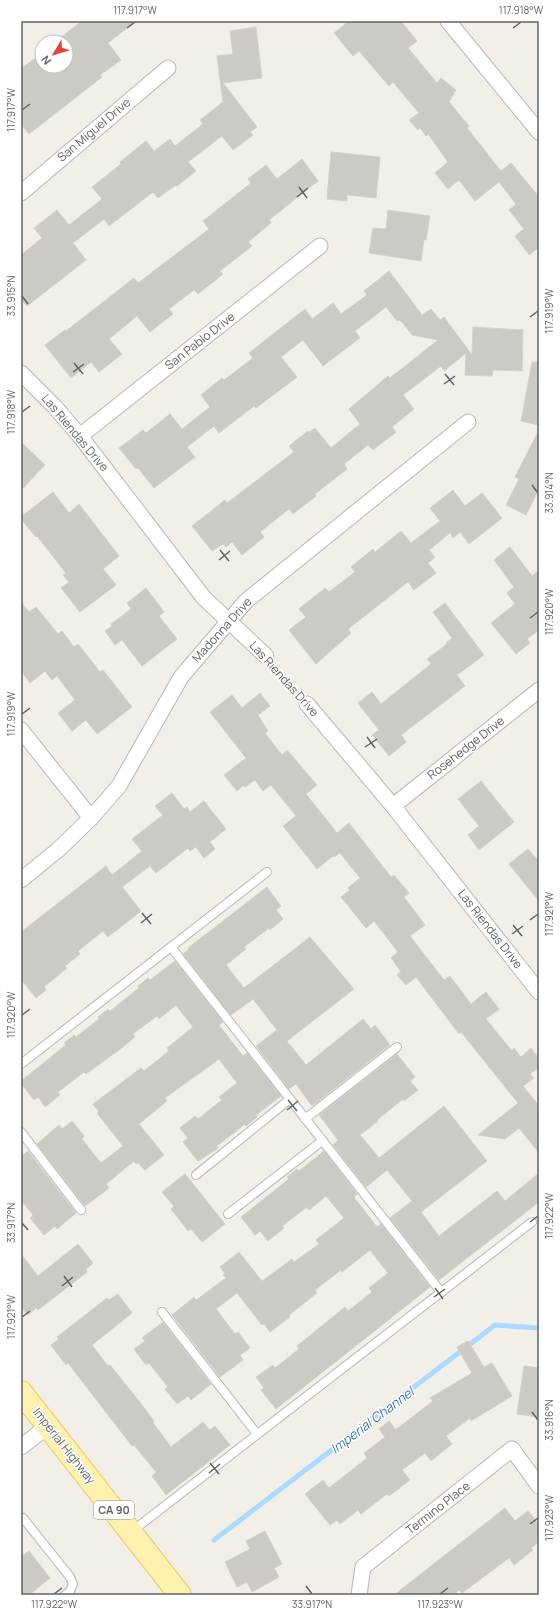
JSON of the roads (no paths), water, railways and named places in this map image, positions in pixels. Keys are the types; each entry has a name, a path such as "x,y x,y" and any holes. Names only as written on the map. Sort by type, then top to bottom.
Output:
{"main road":[{"name":"Imperial Highway","path":"21,1392 180,1595"}],"street":[{"path":"448,21 539,132"},
{"name":"San Miguel Drive","path":"21,193 168,68"},
{"name":"San Pablo Drive","path":"80,436 320,246"},
{"name":"Las Riendas Drive","path":"21,373 55,407 80,436 204,598 266,656"},
{"name":"Madonna Drive","path":"21,880 59,849 91,818 119,786 181,677 246,601 468,422"},
{"name":"Rosehedge Drive","path":"393,806 539,690"},
{"name":"Las Riendas Drive","path":"307,704 393,806 539,992"},
{"path":"21,730 91,818"},
{"path":"21,1447 48,1426"},
{"name":"Termino Place","path":"359,1595 363,1567 512,1450 539,1486"}],"lane":[{"path":"21,1064 267,872"},
{"path":"171,947 441,1292"},
{"path":"305,1119 397,1048"},
{"path":"196,1175 290,1100"},
{"path":"21,1132 81,1210"},
{"path":"228,1214 322,1141"},
{"path":"131,1532 532,1222"},
{"path":"162,1312 257,1434"},
{"path":"21,1519 23,1518 70,1577 73,1584 70,1591 65,1595"}],"waterway":[{"name":"Imperial Channel","path":"214,1540 495,1325 539,1328"}]}
